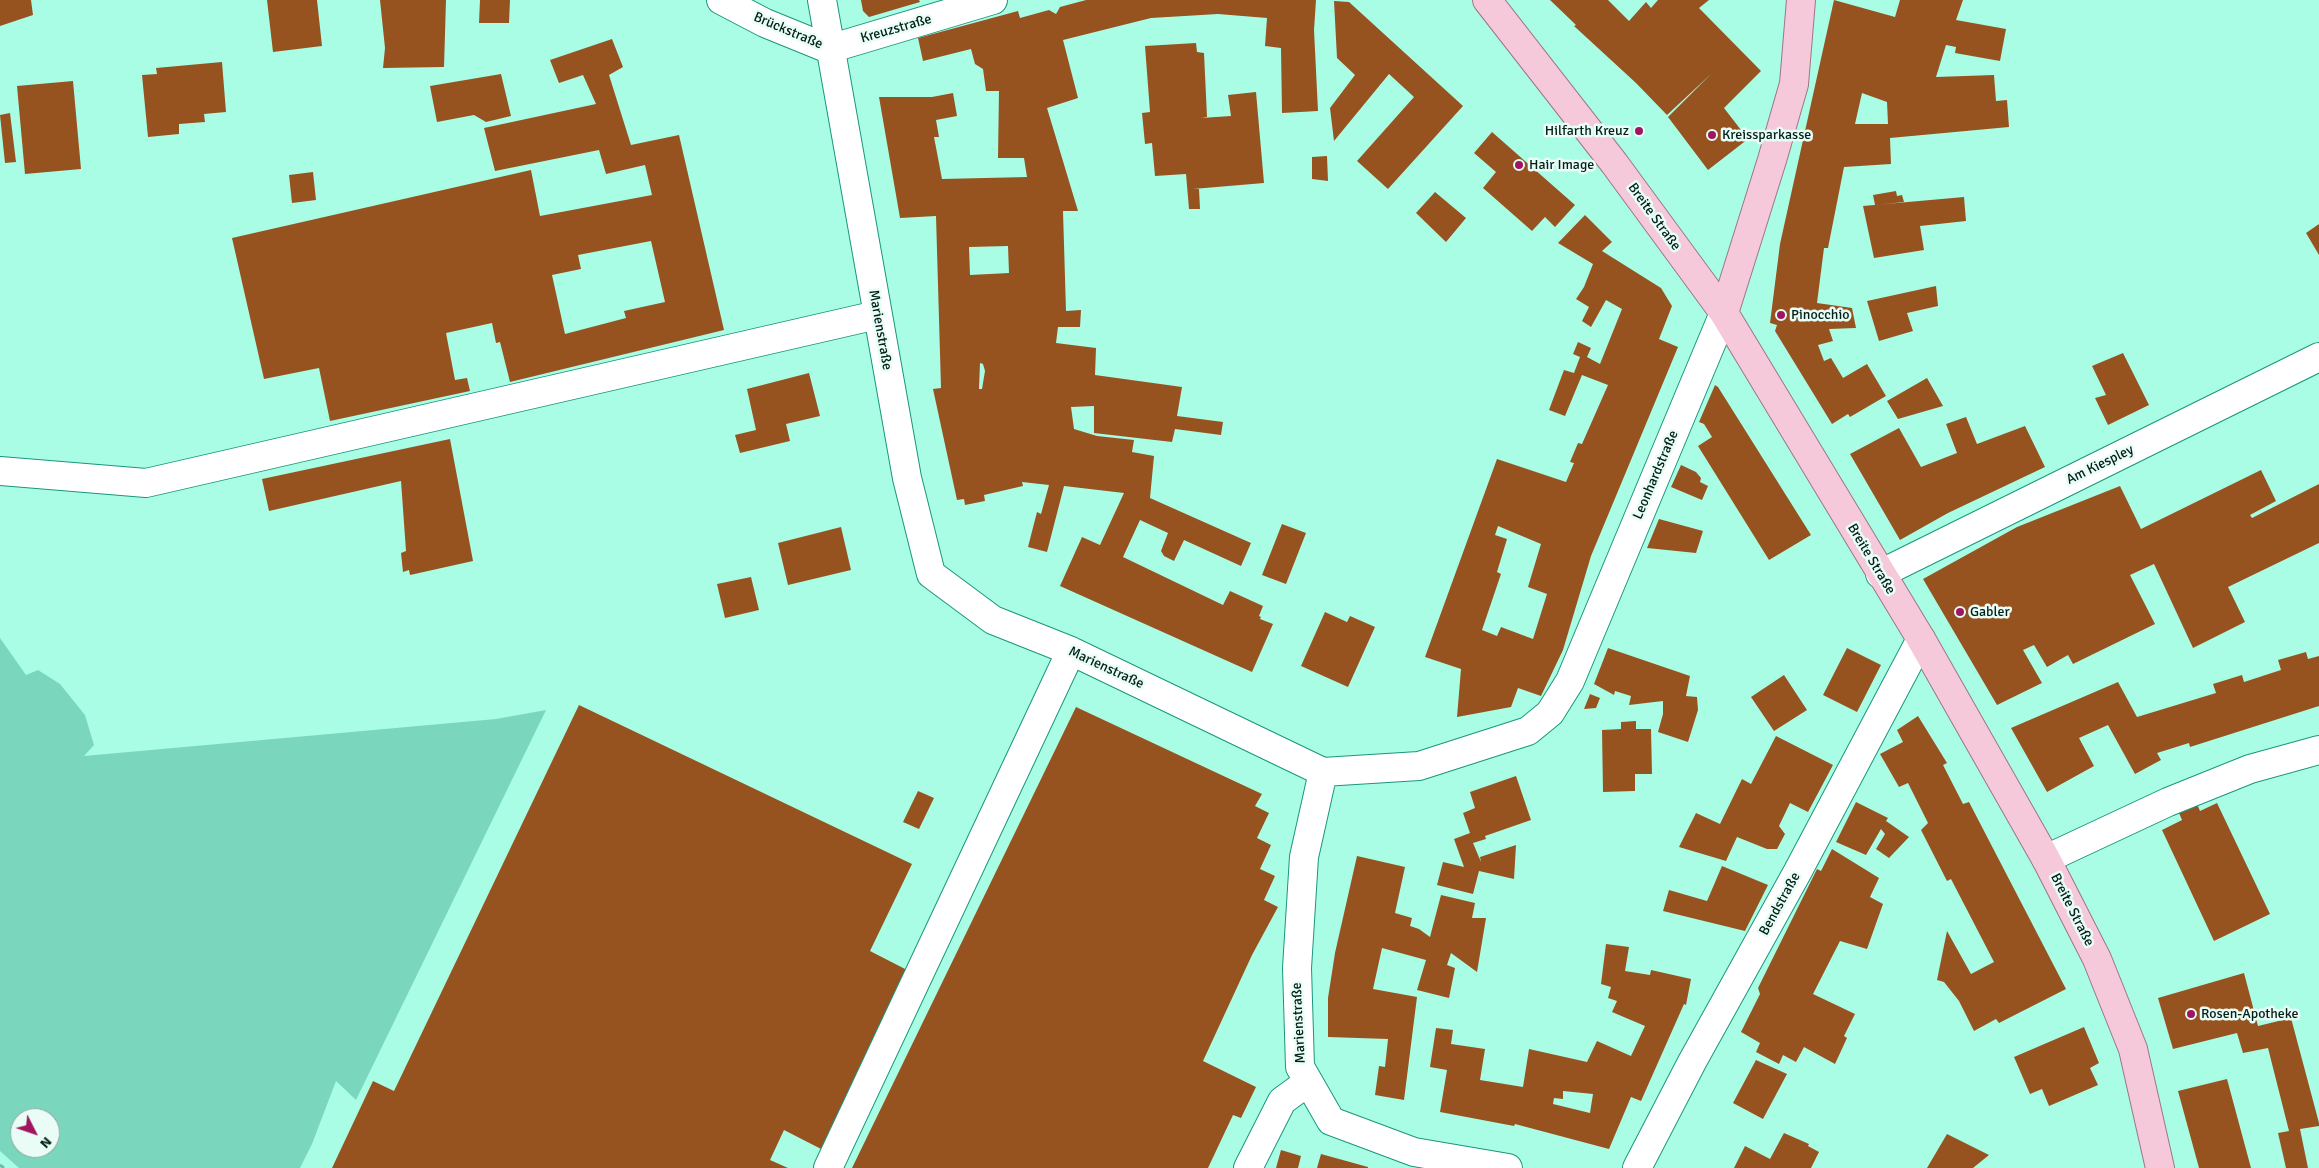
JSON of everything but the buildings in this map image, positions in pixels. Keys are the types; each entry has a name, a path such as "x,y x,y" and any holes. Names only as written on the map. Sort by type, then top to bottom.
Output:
{"main road":[{"name":"Breite Straße","path":"1488,0 1614,163 1724,312 1880,574 1921,639 2046,859 2097,959 2133,1049 2160,1168"},
{"name":"Leonhardstraße","path":"1724,312 1794,84 1801,0"}],"street":[{"name":"Brückstraße","path":"722,0 765,23 829,49"},
{"name":"Marienstraße","path":"822,0 829,49 906,478 930,574 992,620 1071,651 1323,772 1304,857 1296,968 1300,1067 1331,1121 1414,1152 1508,1168"},
{"name":"Kreuzstraße","path":"829,49 993,0"},
{"name":"Leonhardstraße","path":"1323,772 1419,766 1528,731 1550,713 1570,681 1724,312"},
{"path":"0,471 146,483 877,315"},
{"name":"Am Kiespley","path":"1880,574 2319,357"},
{"name":"Bendstraße","path":"1637,1168 1692,1062 1798,871 1921,639"},
{"path":"828,1168 1071,651"},
{"path":"2046,859 2168,802 2250,768 2319,750"},
{"path":"1248,1168 1282,1100 1308,1082"}],"path":[{"path":"0,1165 4,1168"}],"green space":[{"path":"0,638 26,675 38,670 60,684 85,715 94,745 84,756 496,719 546,710 356,1100 336,1081 312,1144 300,1168 19,1168 0,1151"}],"place":[{"name":"Hilfarth Kreuz","path":"1639,131"},
{"name":"Kreissparkasse","path":"1712,135"},
{"name":"Hair Image","path":"1519,165"},
{"name":"Pinocchio","path":"1781,315"},
{"name":"Gabler","path":"1960,612"},
{"name":"Rosen-Apotheke","path":"2191,1014"}]}
